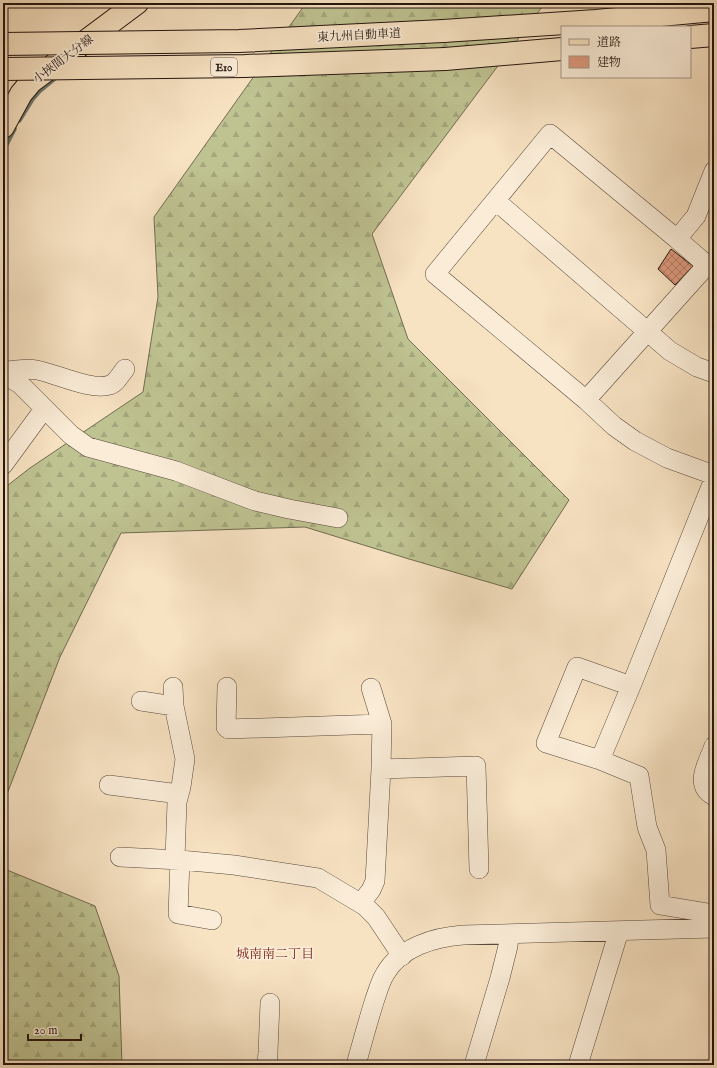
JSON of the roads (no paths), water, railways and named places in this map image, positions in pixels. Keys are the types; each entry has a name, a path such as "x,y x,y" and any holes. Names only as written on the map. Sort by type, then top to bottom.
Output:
{"main road":[{"name":"小挾間大分線","path":"3,127 21,94 31,82 137,3"},
{"name":"東九州自動車道","path":"3,44 239,41 442,31 596,21 714,10"},
{"path":"691,37 714,35"},
{"name":"E10","path":"3,69 245,66 445,59 561,49"}],"street":[{"path":"586,400 707,266 677,239 550,134 435,274 586,400 614,426 636,441 667,458 714,475"},
{"path":"677,239 696,216 714,171"},
{"path":"496,201 670,351 697,367 714,373"},
{"path":"3,373 22,369 36,370 81,383 102,386 111,385 125,369"},
{"path":"3,373 20,384 70,435 88,447 176,471 255,501 338,518"},
{"path":"3,465 44,409"},
{"path":"600,760 714,479"},
{"path":"631,686 577,667 546,743 600,760 639,776 647,827 656,850 660,906 714,914"},
{"path":"173,687 174,706 185,759 183,778 177,802 178,914 212,920"},
{"path":"227,687 226,727 228,729 382,724"},
{"path":"361,903 371,890 375,881 381,769 382,724 371,688"},
{"path":"141,700 174,706"},
{"path":"714,746 702,778 703,786 707,792 714,796"},
{"path":"381,769 476,766 480,869"},
{"path":"109,784 179,794"},
{"path":"120,857 234,865 314,877 361,903 376,917 402,956"},
{"path":"356,1065 380,984 386,972 402,956 414,948 440,938 463,935 508,935 714,928"},
{"path":"578,1065 619,931"},
{"path":"474,1065 500,978 508,946 508,935"},
{"path":"267,1065 270,1003"}],"waterway":[{"path":"19,120 32,99 56,77"},
{"path":"3,150 14,129"}],"district":[{"name":"城南南二丁目","path":"275,953"}]}
